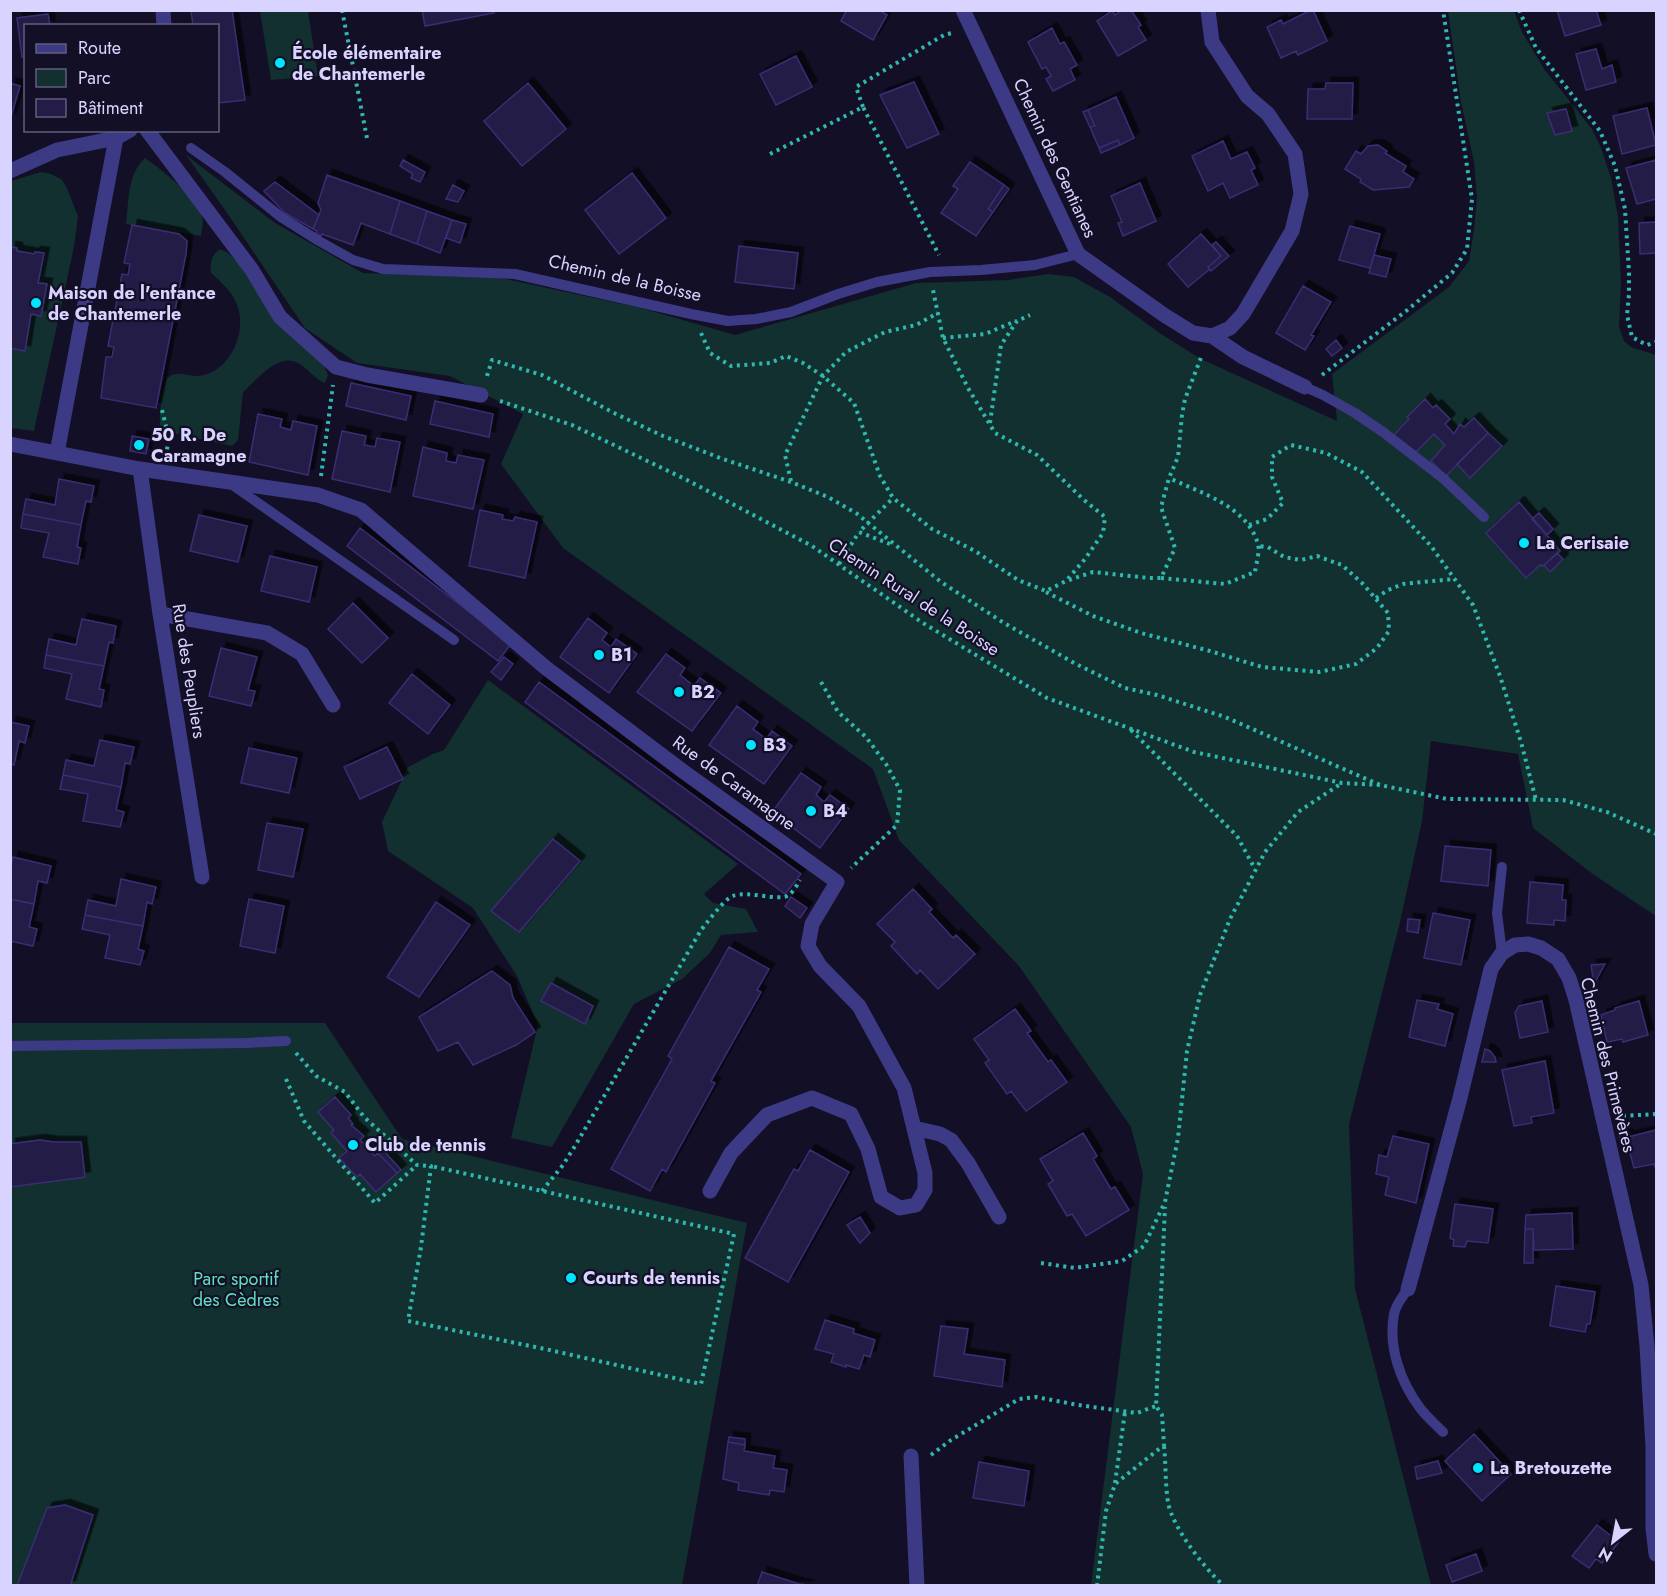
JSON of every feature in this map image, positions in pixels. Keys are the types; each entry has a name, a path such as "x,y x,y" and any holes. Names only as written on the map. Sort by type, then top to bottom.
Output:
{"street":[{"name":"Chemin des Gentianes","path":"963,10 1078,254 1193,333 1212,336 1243,357 1305,387"},
{"path":"1208,10 1212,42 1247,96 1268,114 1294,154 1301,194 1292,231 1243,314 1230,328 1212,336"},
{"path":"148,132 252,270 280,317 336,367 367,375 481,395"},
{"path":"10,171 57,150 123,134 57,453"},
{"name":"Rue de Caramagne","path":"10,444 140,469 318,495 361,510 546,668 684,772 837,882"},
{"name":"Rue des Peupliers","path":"140,469 160,614 202,878"},
{"path":"160,614 267,633 302,654 333,705"},
{"path":"710,1191 731,1153 767,1115 812,1098 851,1114 868,1149 881,1197 900,1208 916,1205 925,1190 925,1173 904,1088 859,1006 820,966 808,946 812,924 837,882"},
{"name":"Chemin des Primevères","path":"1502,953 1515,945 1528,944 1541,948 1558,959 1569,978 1576,1000 1641,1285 1653,1447 1653,1528 1656,1554"},
{"path":"1408,1289 1460,1098 1491,969 1502,953"},
{"path":"914,1128 940,1134 951,1140 968,1163 999,1217"},
{"path":"911,1464 917,1586"}],"lane":[{"name":"Chemin de la Boisse","path":"191,148 281,217 353,260 383,269 515,274 728,321 756,319 791,312 877,282 930,272 1035,265 1078,254"},
{"path":"1305,387 1355,413 1383,432 1444,479 1484,517"},
{"path":"227,482 454,640"},
{"path":"1502,867 1497,913 1502,953"},
{"path":"10,1046 286,1041"},
{"path":"1408,1289 1394,1312 1395,1360 1420,1408 1443,1432"}],"path":[{"path":"342,10 367,138"},
{"path":"1305,387 1406,311 1452,273 1467,249 1473,199 1443,10"},
{"path":"1519,10 1536,48 1600,131 1615,166 1625,209 1629,250 1629,294 1626,315 1632,337 1647,345 1656,342"},
{"path":"947,271 863,107 856,87 944,35 973,29"},
{"path":"770,154 863,107"},
{"path":"930,272 943,338 968,388 995,433 1037,455 1105,517 1103,533 1066,581"},
{"path":"791,482 785,455 823,376 846,352 885,332 916,325 938,313"},
{"path":"691,314 710,354 731,366 770,363 786,356 803,363 823,376 854,403 880,477 893,498 932,529 975,551 1018,580 1046,591 1066,581 1094,572 1225,584 1255,572 1259,546 1249,525 1234,511 1169,478"},
{"path":"943,338 985,334 1030,315"},
{"path":"990,424 1000,345 1017,321"},
{"path":"1161,578 1175,548 1161,507 1178,457 1185,399 1212,336"},
{"path":"481,395 492,360 542,375 663,436 828,497 856,513 941,582 1004,623 1076,664 1125,688 1166,698 1225,717 1380,785 1447,799 1563,800 1607,812 1656,834"},
{"path":"318,495 336,367"},
{"name":"Chemin Rural de la Boisse","path":"481,395 572,425 686,479 812,546 923,623 1047,698 1194,752 1342,783 1380,785"},
{"path":"162,410 169,439 162,472"},
{"path":"1249,525 1267,519 1283,503 1272,477 1272,457 1291,445 1326,453 1362,472 1431,546 1473,605 1500,676 1536,800"},
{"path":"839,565 867,522 893,498"},
{"path":"859,532 894,546"},
{"path":"1038,588 1093,616 1141,633 1262,667 1319,672 1356,664 1377,648 1389,631 1388,613 1363,584 1342,566 1317,556 1301,560 1284,557 1268,547 1259,546"},
{"path":"1376,598 1404,584 1454,579"},
{"path":"821,682 838,712 866,737 880,755 900,790 897,825 837,882"},
{"path":"1129,728 1238,836 1256,870"},
{"path":"1224,1586 1197,1556 1173,1518 1168,1503 1162,1415 1155,1406 1165,1202 1178,1138 1187,1052 1200,995 1230,919 1265,852 1298,812 1342,783"},
{"path":"542,1191 576,1146 700,930 715,912 732,896 782,898 788,896"},
{"path":"286,1041 316,1076 345,1092 364,1117 417,1165 431,1166 734,1234 701,1384 408,1321 421,1247 431,1166"},
{"path":"286,1079 304,1121 375,1203 417,1165"},
{"path":"1602,1117 1656,1114"},
{"path":"1041,1263 1075,1268 1122,1261 1144,1246 1165,1202"},
{"path":"911,1464 1019,1399 1036,1397 1078,1406 1137,1413 1155,1406"},
{"path":"1097,1586 1107,1511 1115,1484 1125,1412"},
{"path":"1115,1484 1164,1445"}],"green space":[{"path":"260,11 308,11 318,76 271,80"},
{"path":"1448,11 1514,11 1522,32 1544,69 1592,129 1611,178 1618,217 1621,282 1619,327 1624,341 1631,347 1656,355 1656,916 1594,875 1533,828 1518,754 1431,741 1422,821 1400,922 1349,1124 1355,1289 1431,1585 1091,1585 1143,1174 1131,1127 1019,966 899,840 873,769 563,548 501,464 523,414 450,376 357,363 305,328 186,155 275,223 363,273 501,278 641,308 735,335 916,283 1008,280 1048,274 1074,277 1110,297 1161,334 1201,359 1337,421 1332,374 1449,287 1469,261 1477,197 1474,162 1461,102"},
{"path":"145,158 179,186 195,204 203,221 201,236 126,224 132,180"},
{"name":"Maison de l'enfance de Chantemerle","path":"41,172 61,179 78,216 74,247 34,431 11,428 11,181"},
{"path":"220,249 236,260 324,366 328,375 325,383 302,365 290,361 283,361 268,369 243,392 238,440 232,446 168,432 160,428 161,402 167,378 175,374 200,376 214,371 230,356 239,335 239,312 236,302 222,283 211,273 212,260"},
{"path":"488,680 738,864 704,894 713,903 746,909 758,932 721,935 710,953 682,979 634,1004 552,1147 511,1138 538,1025 517,976 473,908 388,851 382,822 408,767 444,750"},
{"name":"Parc sportif des Cèdres","path":"11,1023 325,1023 402,1139 747,1223 682,1585 11,1585"}],"building":[{"name":"École élémentaire de Chantemerle","path":"191,10 232,10 245,100 219,103 219,24 193,24"},
{"path":"422,10 494,10 494,13 425,26"},
{"path":"847,10 879,10 887,15 873,40 841,21"},
{"path":"1122,10 1131,10 1141,25 1138,27 1146,40 1118,56 1097,21 1112,11 1115,15"},
{"path":"1311,10 1327,41 1298,55 1296,51 1281,58 1267,27 1281,20 1283,24"},
{"path":"1557,10 1596,10 1601,25 1565,36"},
{"path":"48,14 50,24 24,24 24,56 22,57 17,18"},
{"path":"1052,28 1060,44 1064,42 1077,65 1070,69 1075,80 1053,91 1046,79 1051,76 1046,67 1042,69 1028,42"},
{"path":"1596,49 1602,69 1612,65 1616,82 1586,90 1576,54"},
{"path":"796,56 812,87 776,105 760,74"},
{"path":"914,82 939,134 907,148 880,95"},
{"path":"10,83 20,86 10,120"},
{"path":"528,83 566,129 522,166 484,121"},
{"path":"1326,83 1353,83 1352,119 1307,119 1308,89 1325,89"},
{"path":"1116,97 1134,138 1120,145 1118,140 1099,148 1090,127 1095,126 1088,110"},
{"path":"1647,108 1656,145 1622,154 1613,116"},
{"path":"1566,109 1572,131 1555,135 1547,113"},
{"path":"1088,110 1095,126 1090,127 1083,112"},
{"path":"1118,140 1120,145 1101,153 1099,148"},
{"path":"1223,141 1231,159 1247,152 1255,168 1251,170 1258,185 1230,198 1223,183 1208,191 1192,156"},
{"path":"1378,145 1387,151 1385,153 1406,166 1403,172 1414,179 1409,187 1373,190 1345,169 1356,151 1361,154 1368,146"},
{"path":"403,160 425,172 420,182 411,178 413,174 400,166"},
{"path":"1656,160 1656,199 1637,204 1626,168"},
{"path":"970,162 1004,185 988,209 993,212 976,236 941,213 958,189 953,186"},
{"path":"632,173 666,218 619,254 585,210"},
{"path":"327,175 400,201 390,234 361,223 353,245 316,234 317,231 313,229 321,210 318,203"},
{"path":"275,182 319,215 313,229 285,213 264,191"},
{"path":"1140,183 1156,221 1123,236 1118,223 1122,222 1111,196"},
{"path":"453,185 464,191 458,202 446,199"},
{"path":"1004,185 1009,189 993,212 988,209"},
{"path":"400,201 427,211 417,244 390,234"},
{"path":"427,211 452,220 440,253 417,244"},
{"path":"452,220 466,224 460,243 446,238"},
{"path":"1656,222 1656,253 1640,254 1639,223"},
{"path":"132,225 179,234 187,241 156,408 101,398 106,357 112,357 114,347 108,346 122,274 128,275 130,264 124,263"},
{"path":"1350,226 1380,234 1370,268 1339,260"},
{"path":"1201,234 1221,256 1208,267 1210,269 1188,287 1168,264"},
{"path":"1216,242 1229,256 1211,271 1208,267 1221,256 1212,245"},
{"path":"739,246 798,253 794,289 735,282"},
{"path":"10,247 17,248 17,251 34,254 35,252 44,253 38,283 47,284 41,316 31,314 25,351 10,348"},
{"path":"1374,255 1391,259 1386,277 1369,273"},
{"path":"1303,286 1331,302 1311,335 1314,336 1305,350 1276,333"},
{"path":"1336,340 1342,348 1332,356 1326,349"},
{"path":"351,383 411,396 406,420 346,406"},
{"path":"1425,399 1433,408 1436,405 1450,419 1445,424 1454,434 1460,424 1464,427 1474,418 1488,433 1446,476 1431,461 1445,445 1434,434 1413,455 1393,436 1409,419 1407,417"},
{"path":"435,401 493,414 489,437 430,424"},
{"path":"258,414 282,419 280,427 291,430 293,421 317,426 308,475 249,462"},
{"path":"342,431 366,436 364,445 375,447 377,438 400,442 390,492 332,479"},
{"path":"1488,433 1502,446 1470,478 1457,464"},
{"name":"50 R. De Caramagne","path":"132,436 149,439 146,454 130,451"},
{"path":"423,447 447,453 446,461 456,463 458,455 484,460 473,509 413,496"},
{"path":"59,479 94,486 91,502 86,501 81,525 23,514 26,499 55,505"},
{"name":"La Cerisaie","path":"1519,502 1560,551 1526,578 1486,533"},
{"path":"480,510 503,515 502,519 513,521 515,517 537,522 525,578 469,566"},
{"path":"1539,513 1553,529 1547,535 1532,519"},
{"path":"23,514 81,525 77,547 81,548 78,564 43,557 49,533 21,528"},
{"path":"199,515 247,526 238,562 190,551"},
{"path":"360,528 511,644 498,661 347,546"},
{"path":"1557,553 1563,559 1550,572 1544,565"},
{"path":"270,556 317,567 309,602 261,591"},
{"path":"353,603 388,638 362,663 328,629"},
{"name":"B1","path":"588,618 607,633 602,640 611,647 616,639 637,654 609,693 560,657"},
{"path":"82,619 116,626 113,643 109,642 104,666 46,655 49,639 76,645"},
{"path":"221,648 257,657 248,690 255,691 251,706 209,696"},
{"name":"B2","path":"666,654 685,668 680,675 694,686 700,678 721,693 692,731 637,692"},
{"path":"46,655 104,666 99,689 104,690 101,707 66,699 72,674 44,668"},
{"path":"504,657 513,664 501,680 491,672"},
{"path":"412,674 450,705 428,734 389,703"},
{"path":"539,682 801,874 785,894 525,702"},
{"name":"B3","path":"737,706 758,722 753,729 766,739 772,731 792,746 764,784 709,745"},
{"path":"10,722 29,726 25,743 19,741 14,765 10,764"},
{"path":"100,740 134,747 130,764 125,763 121,787 63,775 66,760 94,766"},
{"path":"387,747 403,779 360,799 344,767"},
{"path":"249,748 297,758 289,793 241,783"},
{"name":"B4","path":"801,773 821,787 816,795 824,802 830,795 849,809 820,848 772,812"},
{"path":"63,775 121,787 116,810 124,812 120,827 83,821 88,794 60,789"},
{"path":"267,823 303,829 293,877 258,870"},
{"path":"553,839 580,861 519,932 491,911"},
{"path":"1445,846 1491,850 1488,886 1441,881"},
{"path":"13,857 51,866 47,883 38,881 34,904 10,899 10,870"},
{"path":"121,879 156,887 152,904 147,902 143,926 85,915 88,900 116,906"},
{"path":"1530,882 1563,885 1562,900 1566,900 1565,921 1554,920 1554,925 1527,923"},
{"path":"913,889 932,909 929,912 953,938 956,935 975,954 938,989 920,970 917,974 891,946 895,942 877,924"},
{"path":"791,897 807,908 800,918 785,906"},
{"path":"10,899 34,904 29,927 37,929 33,946 10,941"},
{"path":"249,899 284,906 275,953 240,946"},
{"path":"436,902 470,925 419,997 387,977"},
{"path":"1433,913 1470,920 1461,965 1424,958"},
{"path":"85,915 143,926 138,949 144,951 140,965 105,958 110,935 82,929"},
{"path":"1408,919 1420,920 1418,933 1407,931"},
{"path":"729,947 769,969 757,990 761,992 711,1081 715,1083 666,1172 662,1169 650,1191 611,1169 672,1059 668,1056"},
{"path":"1605,964 1594,984 1591,965"},
{"path":"492,971 510,985 513,998 535,1032 516,1045 473,1065 458,1042 438,1051 419,1017"},
{"path":"551,983 593,1006 585,1024 541,1001"},
{"path":"1417,1000 1439,1004 1437,1009 1453,1014 1445,1046 1409,1037"},
{"path":"1542,1001 1548,1032 1520,1038 1515,1013 1519,1006"},
{"path":"1639,1001 1648,1035 1623,1042 1622,1039 1607,1042 1601,1015"},
{"path":"1015,1009 1031,1031 1027,1033 1048,1062 1051,1060 1067,1082 1026,1111 1011,1091 1007,1094 985,1063 989,1060 974,1039"},
{"path":"1485,1049 1490,1051 1496,1062 1482,1062"},
{"path":"1545,1061 1554,1113 1531,1117 1532,1123 1514,1126 1502,1070"},
{"name":"Club de tennis","path":"335,1097 351,1115 348,1118 353,1124 351,1125 364,1136 360,1140 375,1156 378,1153 397,1173 376,1192 360,1174 357,1177 339,1158 347,1151 331,1133 334,1130 318,1112"},
{"path":"1656,1130 1656,1169 1654,1164 1634,1168 1627,1142 1621,1143 1619,1136 1627,1134 1628,1137"},
{"path":"1083,1133 1097,1156 1093,1159 1111,1189 1115,1187 1129,1210 1086,1236 1072,1214 1067,1216 1048,1184 1053,1181 1040,1159"},
{"path":"1393,1136 1429,1144 1416,1203 1385,1195 1389,1177 1376,1174 1379,1155 1387,1157"},
{"path":"40,1140 81,1142 85,1177 10,1187 10,1144"},
{"path":"382,1149 401,1170 397,1173 378,1153"},
{"path":"810,1150 849,1172 788,1282 745,1258 794,1169 798,1171"},
{"path":"1455,1204 1493,1209 1488,1243 1467,1241 1465,1247 1453,1246 1454,1240 1450,1238"},
{"path":"1572,1213 1573,1249 1534,1250 1533,1229 1525,1229 1526,1215"},
{"path":"860,1217 870,1233 860,1243 847,1225"},
{"path":"1525,1229 1533,1229 1533,1263 1524,1263"},
{"path":"1556,1286 1595,1292 1590,1324 1587,1324 1585,1332 1550,1326"},
{"path":"825,1320 854,1329 853,1333 875,1340 870,1357 864,1355 859,1369 831,1362 834,1354 815,1349"},
{"path":"941,1326 968,1329 964,1354 1005,1360 1002,1387 934,1376"},
{"name":"La Bretouzette","path":"1474,1434 1511,1474 1482,1501 1445,1461"},
{"path":"729,1437 745,1439 745,1445 728,1442"},
{"path":"728,1442 745,1445 744,1451 775,1456 773,1468 787,1470 784,1492 770,1490 769,1495 738,1490 739,1483 723,1479"},
{"path":"1438,1461 1442,1473 1417,1479 1415,1467"},
{"path":"979,1462 1029,1471 1024,1506 973,1498"},
{"path":"65,1505 93,1515 70,1586 17,1586 47,1508"},
{"path":"1597,1525 1619,1542 1602,1563 1596,1559 1589,1568 1572,1556"},
{"path":"1476,1554 1482,1571 1452,1582 1446,1565"},
{"path":"762,1572 802,1585 809,1586 757,1586"}],"place":[{"name":"École élémentaire de Chantemerle","path":"280,63"},
{"name":"Maison de l'enfance de Chantemerle","path":"36,303"},
{"name":"50 R. De Caramagne","path":"139,445"},
{"name":"La Cerisaie","path":"1524,543"},
{"name":"B1","path":"599,655"},
{"name":"B2","path":"679,692"},
{"name":"B3","path":"751,745"},
{"name":"B4","path":"811,811"},
{"name":"Club de tennis","path":"353,1145"},
{"name":"Courts de tennis","path":"571,1278"},
{"name":"La Bretouzette","path":"1478,1468"}]}
